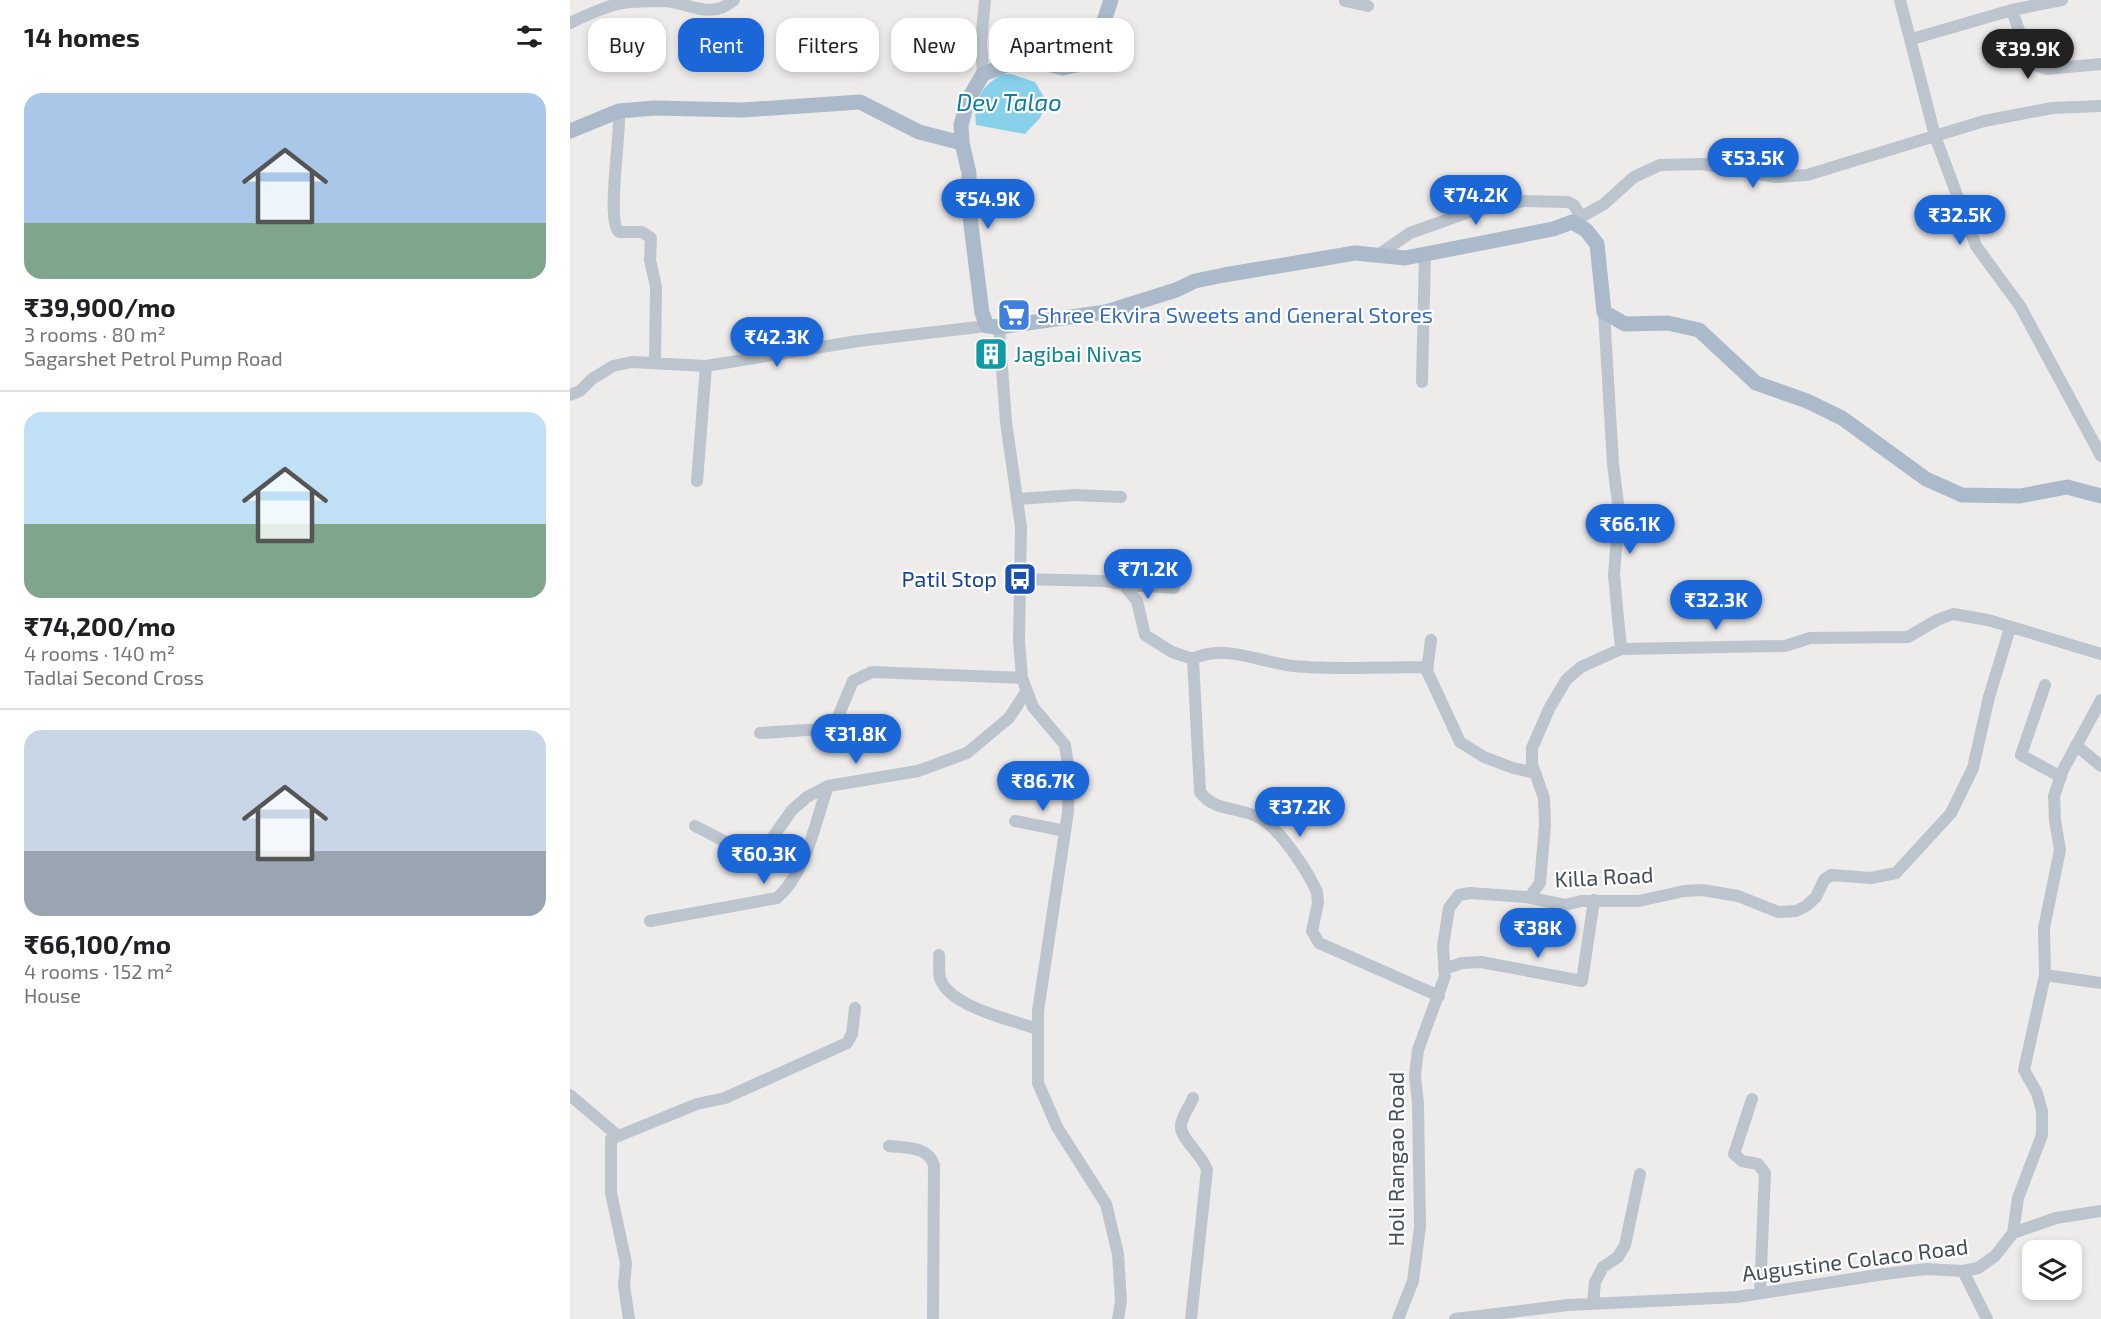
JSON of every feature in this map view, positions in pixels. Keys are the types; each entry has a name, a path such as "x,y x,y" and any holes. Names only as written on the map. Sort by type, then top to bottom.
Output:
{"main road":[{"path":"1111,0 1103,24 1082,64 1063,68 1038,62 1012,63 983,74 968,100 962,125 962,143 969,173 969,209 982,313 993,327 1106,312 1176,290 1195,281 1224,275 1355,253 1405,258 1553,229 1577,220 1597,244 1604,312 1625,324 1668,322 1699,330 1756,383 1807,400 1842,418 1926,478 1962,495 2020,496 2067,487 2101,496"},
{"path":"570,131 619,111 655,108 742,110 860,102 919,132 962,143"}],"street":[{"path":"570,23 618,4 666,1 686,8 705,9 724,8 734,0"},
{"path":"983,74 981,42 985,0"},
{"path":"1900,0 1912,39 1935,136 1976,246 2020,306 2101,456"},
{"path":"1912,39 2012,10 2062,0"},
{"path":"1345,1 1368,7"},
{"path":"2012,10 2030,63 2047,69 2101,64"},
{"path":"1378,255 1410,233 1469,213 1522,201 1568,202 1574,205 1577,220 1604,204 1634,177 1660,165 1703,164 1776,177 1807,175 2013,114 2052,108 2101,106"},
{"path":"619,111 620,142 615,166 614,222 619,232 642,232 649,234 651,238 650,260 656,287 655,362"},
{"path":"1422,382 1425,254"},
{"path":"1604,312 1613,464 1619,511 1614,575 1621,650"},
{"path":"570,394 580,391 592,378 613,366 655,362 706,366 858,341 993,327 1018,499 1019,641 1022,678 1033,706 1065,745 1068,812 1038,1029 1037,1067 1045,1101 1057,1127 1106,1204 1118,1254 1121,1301 1118,1319"},
{"path":"697,482 706,366"},
{"path":"1018,499 1075,495 1121,497"},
{"path":"1020,579 1105,581 1173,588"},
{"path":"1123,584 1137,601 1145,635 1172,652 1193,659 1202,655 1246,655 1292,666 1428,667"},
{"name":"Killa Road","path":"2010,628 1989,697 1973,768 1961,796 1951,813 1896,873 1871,878 1831,875 1824,880 1816,897 1796,911 1778,912 1738,896 1702,890 1684,891 1639,901 1594,900 1565,904 1529,898 1540,883 1545,825 1544,798 1535,773 1532,748 1549,709 1566,680 1581,667 1621,650 1785,646 1810,638 1908,637 1937,620 1953,615 2010,628 2101,654"},
{"path":"1431,640 1427,671 1460,742 1484,757 1513,768 1535,773"},
{"path":"1193,659 1200,792 1205,799 1214,804 1258,817 1277,831 1317,892 1318,903 1312,931 1319,943 1439,996"},
{"path":"760,733 822,729 835,724 853,681 872,672 1022,678"},
{"path":"2045,685 2021,755 2061,777"},
{"path":"695,826 736,847 761,848 768,844 792,810 807,797 828,786 918,771 967,753 1009,718 1026,692"},
{"path":"2101,700 2076,745 2054,796 2060,850 2044,928 2045,975 2024,1070 2037,1093 2042,1111 2042,1135 2018,1198 2013,1233 2056,1218 2101,1210"},
{"path":"2076,745 2101,766"},
{"path":"650,921 777,898 798,869 828,786"},
{"path":"1015,821 1065,831"},
{"name":"Holi Rangao Road","path":"1398,1319 1413,1281 1420,1227 1418,1104 1415,1075 1418,1050 1439,996 1444,969 1443,945 1449,908 1459,895 1470,893 1529,898"},
{"path":"1444,969 1462,963 1481,962 1582,981 1594,900"},
{"path":"939,955 940,979 952,995 989,1013 1038,1029"},
{"path":"2045,975 2101,983"},
{"path":"629,1319 624,1286 626,1263 611,1193 611,1139 697,1104 725,1098 847,1043 852,1034 855,1008"},
{"path":"570,1095 618,1136"},
{"path":"1191,1319 1207,1170 1204,1160 1182,1132 1181,1125 1193,1098"},
{"path":"1752,1100 1734,1154 1742,1161 1758,1164 1765,1173 1760,1293"},
{"path":"888,1146 922,1150 929,1154 934,1165 933,1319"},
{"path":"1593,1304 1595,1282 1604,1267 1618,1257 1625,1245 1640,1174"},
{"name":"Augustine Colaco Road","path":"1455,1319 1498,1312 1760,1293 1926,1269 1963,1271 1978,1268 1995,1256 2013,1233"},
{"path":"1963,1271 1987,1319"}],"water":[{"name":"Dev Talao","path":"1002,74 1011,74 1035,82 1047,102 1040,118 1025,134 976,125 976,108 980,95"}],"place":[{"name":"Shree Ekvira Sweets and General Stores","path":"1014,315"},
{"name":"Jagibai Nivas","path":"991,354"},
{"name":"Patil Stop","path":"1020,579"}]}
